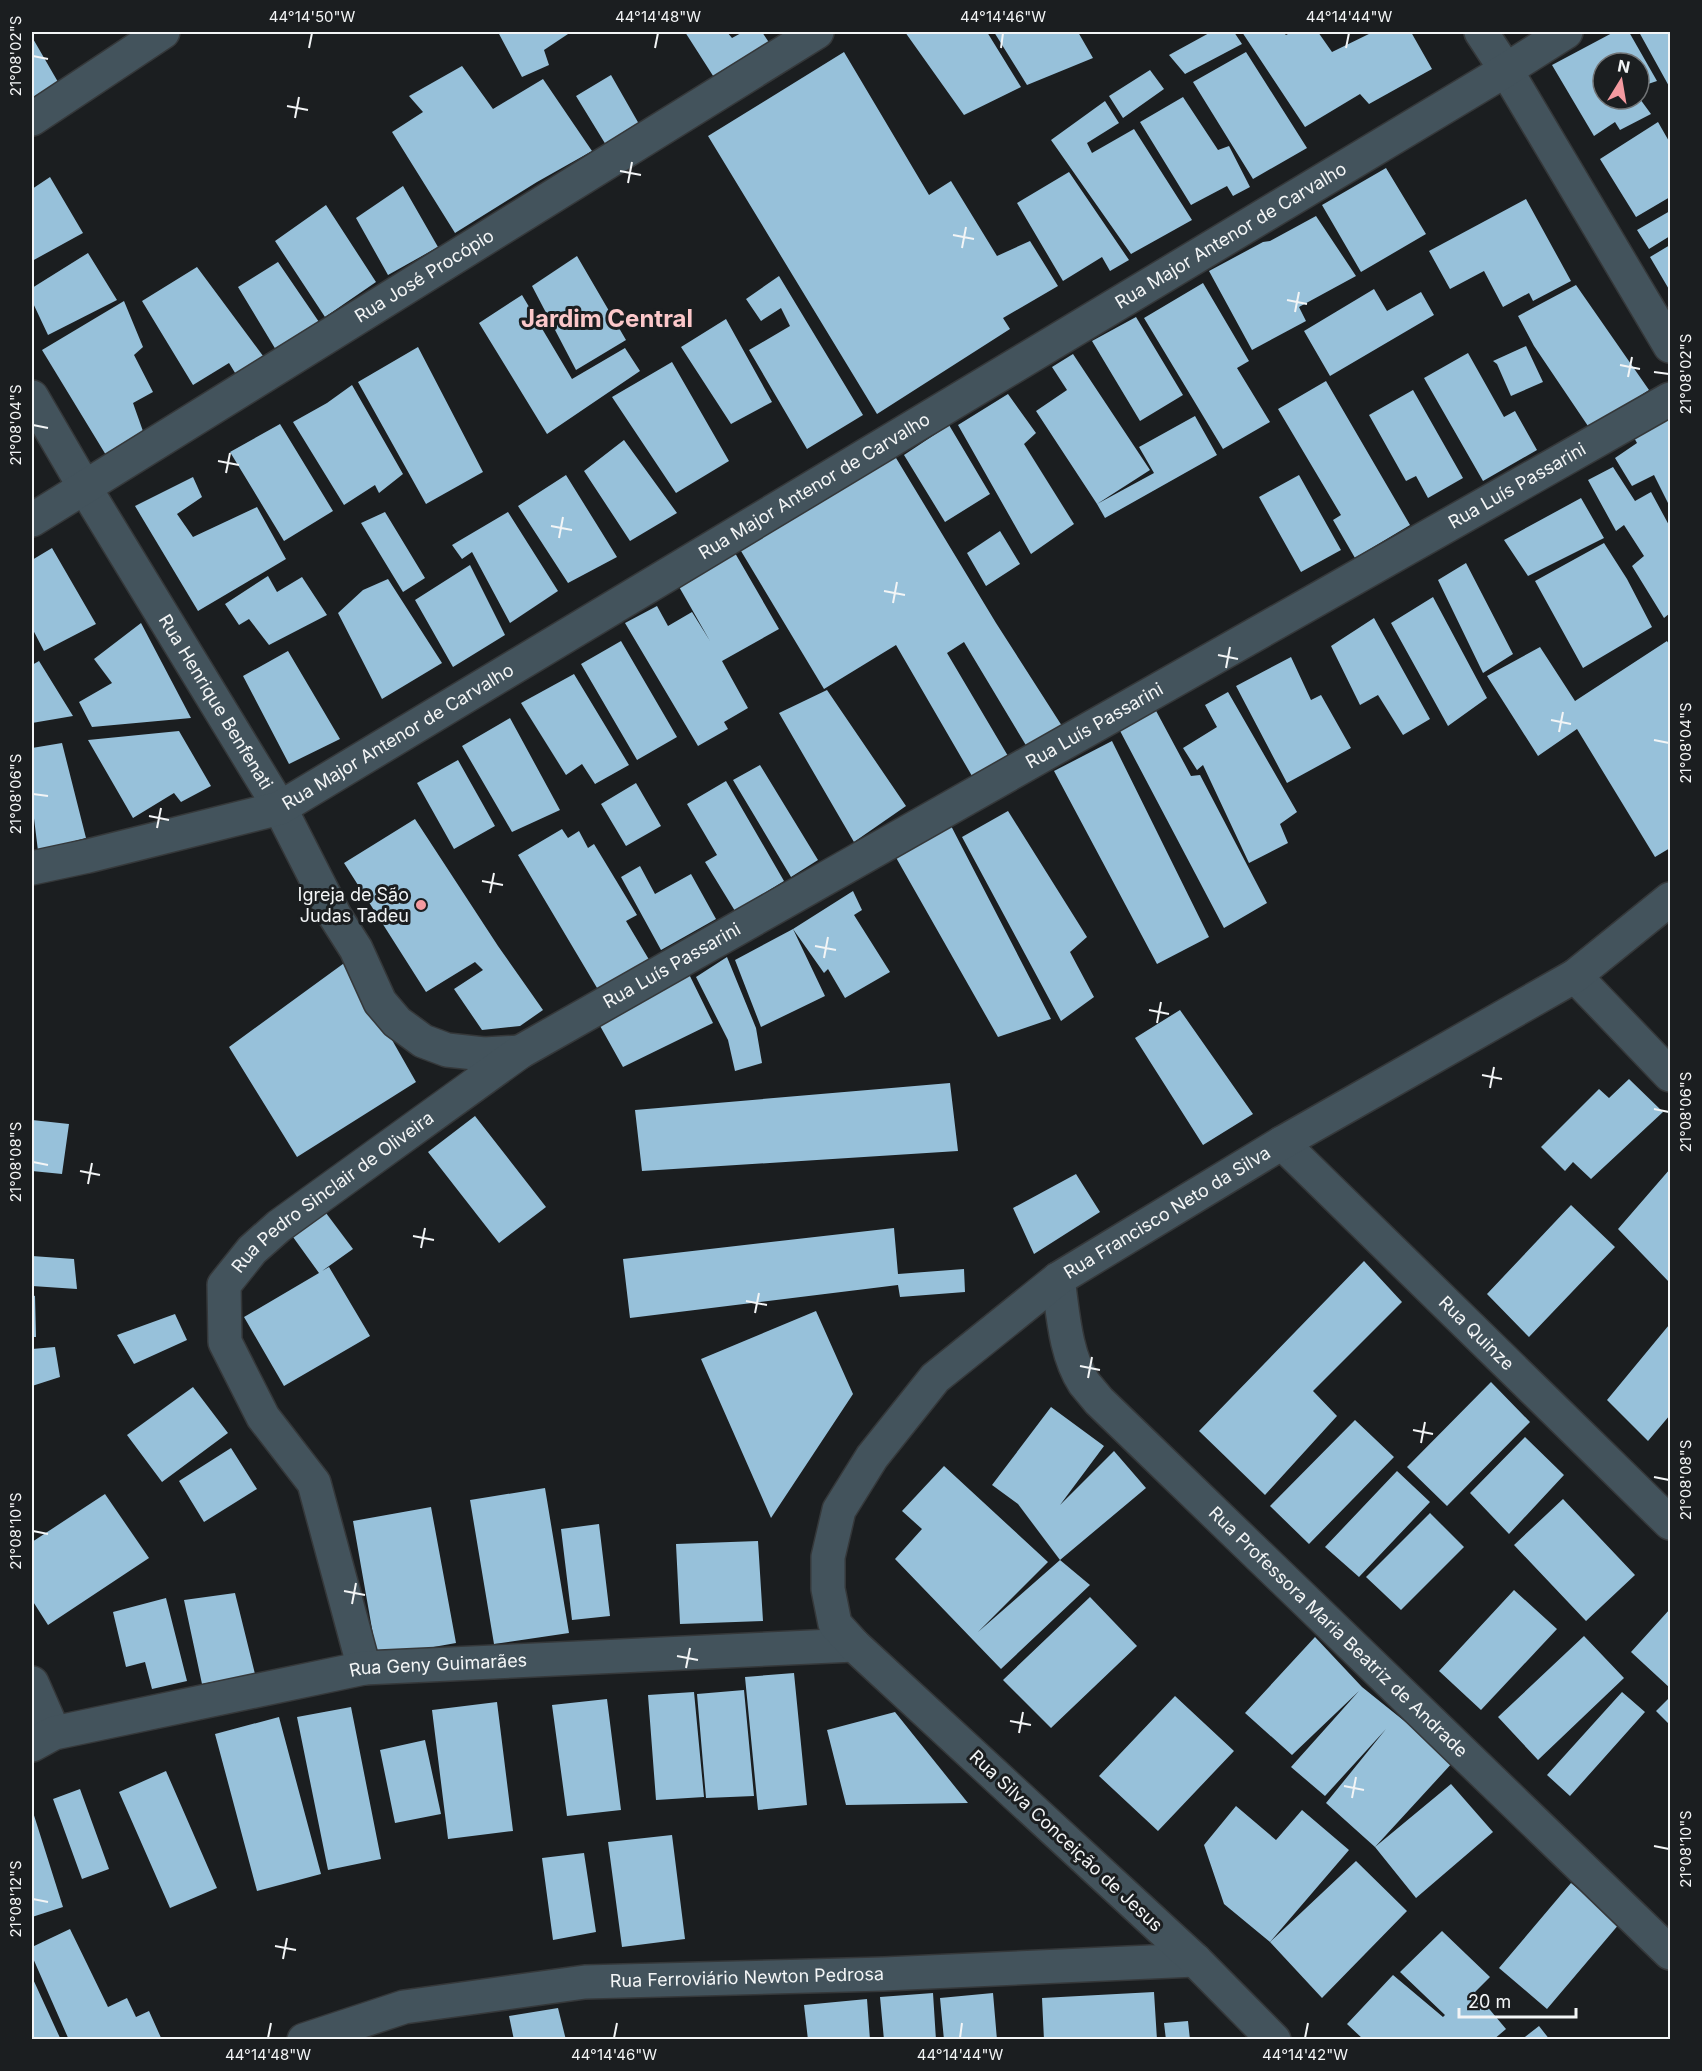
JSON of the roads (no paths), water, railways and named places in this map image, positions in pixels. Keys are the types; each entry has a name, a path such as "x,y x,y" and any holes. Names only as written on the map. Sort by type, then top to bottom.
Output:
{"street":[{"path":"32,119 163,32"},
{"name":"Rua José Procópio","path":"32,520 817,32"},
{"path":"1481,32 1506,69 1671,346"},
{"name":"Rua Major Antenor de Carvalho","path":"32,868 280,808 1566,32"},
{"name":"Rua Henrique Benfenati","path":"32,397 85,489 280,808 335,916 356,949 380,1002 397,1022 423,1041 447,1050 484,1054 520,1052"},
{"name":"Rua Luís Passarini","path":"520,1052 1671,399"},
{"name":"Rua Francisco Neto da Silva","path":"854,1645 836,1624 828,1589 828,1557 839,1510 872,1457 935,1378 1058,1280 1282,1143 1575,976 1671,899"},
{"path":"1575,976 1671,1075"},
{"name":"Rua Pedro Sinclair de Oliveira","path":"364,1668 314,1483 262,1418 225,1342 224,1285 252,1250 279,1226 520,1052"},
{"name":"Rua Quinze","path":"1282,1143 1671,1523"},
{"name":"Rua Professora Maria Beatriz de Andrade","path":"1058,1280 1072,1357 1084,1382 1099,1401 1671,1953"},
{"name":"Rua Geny Guimarães","path":"43,1739 364,1668 854,1645"},
{"name":"Rua Silva Conceição de Jesus","path":"854,1645 1195,1960 1274,2040"},
{"path":"32,1683 43,1739"},
{"name":"Rua Ferroviário Newton Pedrosa","path":"304,2040 404,2007 585,1982 873,1975 1195,1960"}],"place":[{"name":"Igreja de São Judas Tadeu","path":"421,905"}],"district":[{"name":"Jardim Central","path":"607,319"}]}
